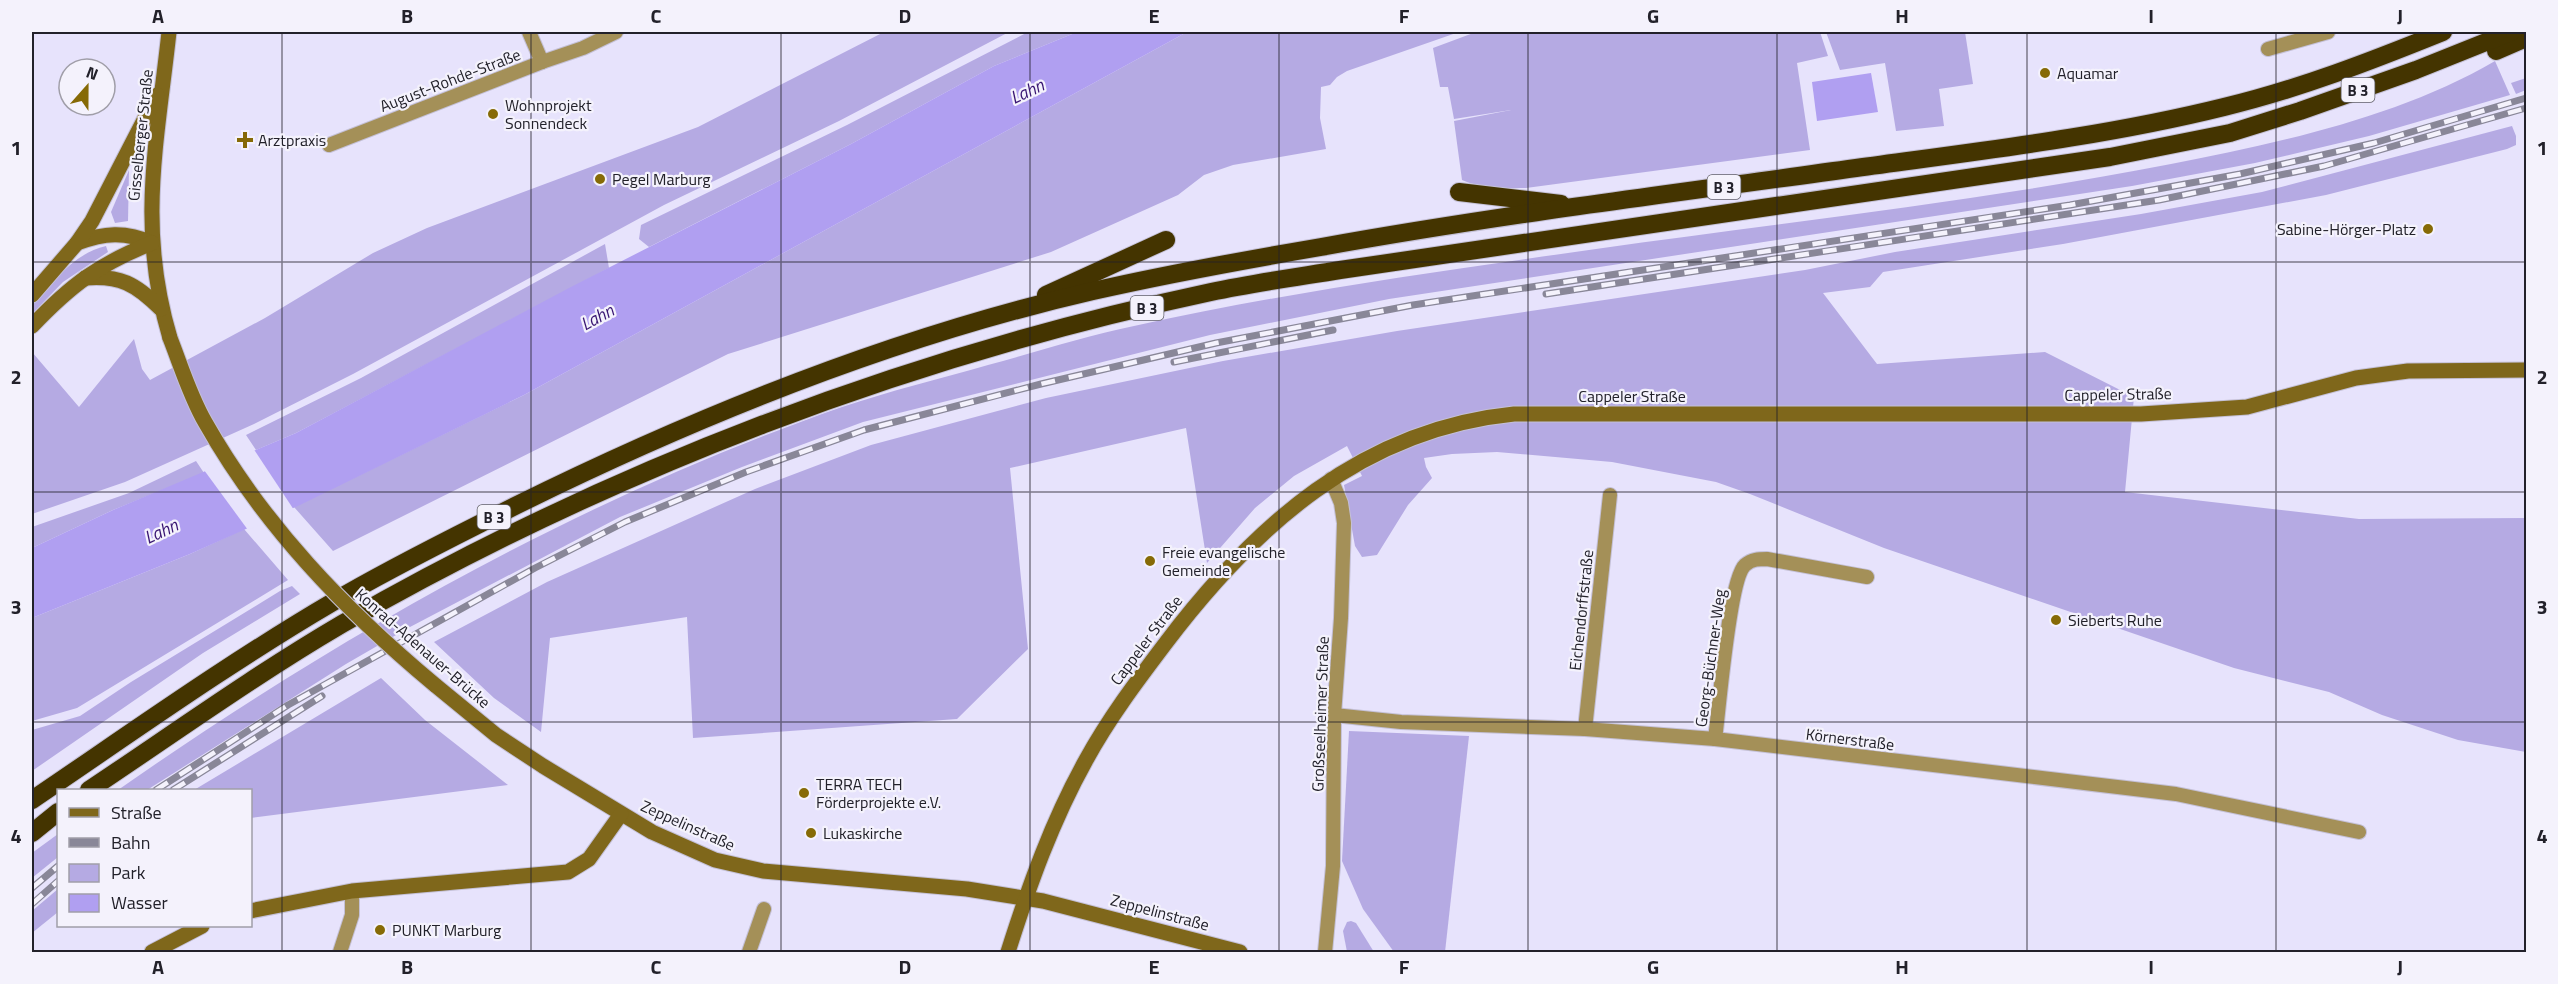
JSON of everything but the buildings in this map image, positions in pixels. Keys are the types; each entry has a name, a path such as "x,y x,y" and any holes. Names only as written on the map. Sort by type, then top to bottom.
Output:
{"highway":[{"name":"B 3","path":"32,800 248,654 334,601 430,549 621,454 695,422 865,357 998,317 1092,292 1319,247 1587,206 2031,144 2194,114 2227,107 2353,68 2443,32"},
{"name":"B 3","path":"90,789 340,626 538,521 681,457 765,423 962,356 1212,292 1340,270 2110,157 2229,133 2300,111 2511,32"},
{"path":"2416,69 2467,63 2526,38"},
{"path":"1459,192 1587,206"},
{"path":"998,317 1166,240"},
{"path":"32,833 57,813"}],"main road":[{"name":"Gisselberger Straße","path":"161,309 152,243 152,166 169,32"},
{"path":"32,294 77,243 105,198 163,84"},
{"path":"77,243 112,233 125,234 152,243"},
{"path":"32,326 51,304 84,278 109,261 152,243"},
{"path":"84,278 101,276 121,279 147,295 161,309"},
{"name":"Konrad-Adenauer-Brücke","path":"161,309 170,338 204,421 252,497 342,602 381,639 496,735 621,814"},
{"name":"Cappeler Straße","path":"1008,952 1038,862 1086,761 1136,681 1190,611 1219,577 1293,506 1331,479 1419,434 1449,424 1514,414 2140,414 2247,407 2356,378 2409,371 2526,370"},
{"name":"Zeppelinstraße","path":"252,911 352,891 568,872 589,859 621,814 652,832 696,852 745,868 967,889 1025,898 1140,925 1240,952"},
{"path":"152,952 200,927"}],"street":[{"path":"529,32 542,62"},
{"name":"August-Rohde-Straße","path":"329,145 583,48 616,32"},
{"path":"2268,49 2328,32"},
{"name":"Großseelheimer Straße","path":"1325,952 1333,866 1334,715 1341,618 1344,523 1341,503 1331,479"},
{"name":"Eichendorffstraße","path":"1585,729 1610,495"},
{"name":"Georg-Büchner-Weg","path":"1715,739 1732,601 1738,575 1744,565 1754,559 1767,559 1867,577"},
{"name":"Körnerstraße","path":"1334,715 1401,722 1585,729 1715,739 2176,794 2359,832"},
{"path":"340,952 352,915 352,891"},
{"path":"749,952 764,909"}],"green space":[{"path":"884,32 1009,32 839,121 664,205 353,374 254,424 125,482 32,514 32,352 79,407 134,339 142,369 150,380 265,318 373,253 427,228 698,127"},
{"path":"1028,32 1077,32 994,66 851,144 649,247 639,239 641,225 847,125"},
{"path":"1187,32 1459,32 1347,71 1330,85 1321,87 1320,118 1326,149 1233,165 1204,175 1178,195 1051,252 728,354 333,551 294,507 524,395"},
{"path":"1476,32 1820,32 1828,56 1797,63 1810,150 1526,188 1494,187 1470,183 1462,180 1454,121 1511,110 1454,119 1448,87 1440,87 1433,48"},
{"path":"1826,32 1965,32 1973,84 1939,89 1944,126 1896,131 1885,63 1840,70"},
{"path":"2495,61 2510,95 2369,136 2255,163 2132,186 1389,299 1210,335 863,422 742,467 620,517 410,627 346,664 149,789 119,789 203,732 377,624 558,527 651,483 746,443 842,407 896,390 1097,334 1249,303 1480,266 2028,189 2212,156 2338,126 2419,98"},
{"path":"2526,78 2526,90 2516,94 2511,83"},
{"path":"2512,126 2516,136 2516,145 2507,149 2326,195 2063,244 1883,272 1870,287 1823,293 1877,364 2045,352 2134,397 2125,492 2359,519 2526,518 2526,752 2458,740 2382,715 2329,692 2234,668 1884,548 1716,482 1612,462 1497,452 1424,458 1432,478 1408,505 1377,555 1362,557 1355,546 1344,485 1362,476 1347,446 1294,476 1255,508 1207,563 1186,428 1010,468 1028,649 957,719 693,738 687,617 550,638 541,732 494,698 434,642 547,582 755,489 871,445 1046,398 1223,361 1397,331 1805,270 1895,252 2141,214 2262,192"},
{"path":"129,170 128,221 115,223 111,212"},
{"path":"605,244 609,268 296,433 256,450 246,435 361,378"},
{"path":"106,246 108,252 63,282 32,314 32,305 64,270 84,255"},
{"path":"196,461 204,473 113,510 32,548 32,527 129,493"},
{"path":"244,529 288,580 77,708 32,721 32,618 190,554"},
{"path":"292,586 300,594 203,653 32,771 32,730 80,716 131,682 280,591"},
{"path":"381,678 425,720 508,785 252,818 252,789 196,789"},
{"path":"1349,731 1469,736 1445,952 1394,952 1363,909 1342,861"},
{"path":"57,835 57,858 32,878 32,853"},
{"path":"57,890 57,913 32,933 32,911"},
{"path":"1347,922 1356,923 1374,952 1347,952 1343,931"}],"water":[{"name":"Lahn","path":"1077,32 1187,32 524,395 300,505 190,554 32,618 32,548 113,510 296,433 569,288 851,144 994,66"},
{"path":"1871,73 1878,112 1817,121 1812,82"}],"pier":[{"path":"253,448 294,510 248,530 204,470"}],"railway":[{"path":"158,789 288,705 535,568 625,522 746,472 864,430 1041,384 1216,343 1413,305 2070,205 2240,174 2374,143 2526,98"},
{"path":"1546,294 2159,200 2324,166 2526,108"},
{"path":"1174,362 1333,330"},
{"path":"175,789 322,696"},
{"path":"32,888 57,867"},
{"path":"32,904 57,882"}],"place":[{"name":"Aquamar","path":"2045,73"},
{"name":"Wohnprojekt Sonnendeck","path":"493,114"},
{"name":"Arztpraxis","path":"245,140"},
{"name":"Pegel Marburg","path":"600,179"},
{"name":"Sabine-Hörger-Platz","path":"2428,229"},
{"name":"Freie evangelische Gemeinde","path":"1150,561"},
{"name":"Sieberts Ruhe","path":"2056,620"},
{"name":"TERRA TECH Förderprojekte e.V.","path":"804,793"},
{"name":"Lukaskirche","path":"811,833"},
{"name":"PUNKT Marburg","path":"380,930"}]}
